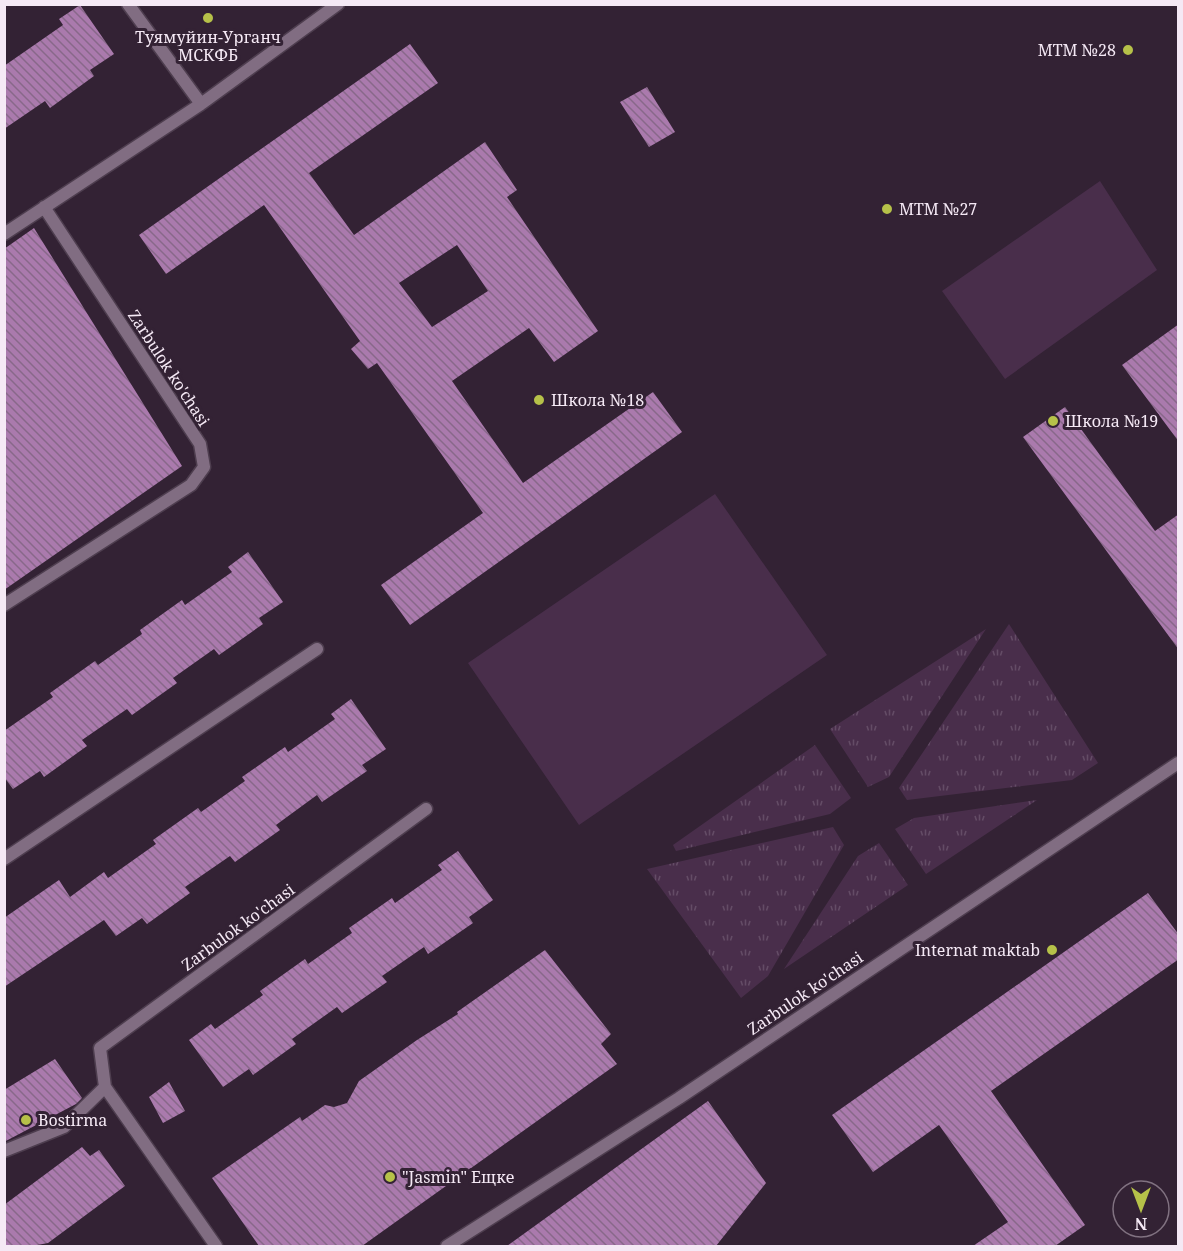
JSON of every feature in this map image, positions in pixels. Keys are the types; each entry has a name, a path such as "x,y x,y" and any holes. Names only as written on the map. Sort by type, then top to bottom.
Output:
{"street":[{"path":"128,4 201,105"},
{"path":"4,234 201,105 338,4"},
{"name":"Zarbulok ko'chasi","path":"4,605 191,485 204,468 200,444 44,207"},
{"path":"4,859 316,649"},
{"name":"Zarbulok ko'chasi","path":"447,1246 679,1098 1179,763"},
{"name":"Zarbulok ko'chasi","path":"216,1246 105,1087 100,1048 426,809"},
{"path":"4,1151 64,1127 105,1087"}],"green space":[{"path":"1100,181 1157,270 1005,379 942,291"},
{"path":"715,494 827,655 579,825 468,663"},
{"path":"1009,624 1098,763 1072,780 907,800 899,788"},
{"path":"986,629 889,777 868,787 830,729"},
{"path":"815,745 851,798 830,814 676,851 673,845"},
{"path":"1037,800 926,874 895,829 914,818"},
{"path":"833,827 844,845 768,976 741,998 647,869"},
{"path":"879,843 908,885 784,969 858,856"}],"building":[{"path":"80,5 114,54 90,70 94,76 50,108 45,101 4,129 4,66 63,25 59,19"},
{"path":"410,44 438,83 309,173 354,235 485,142 517,190 507,197 598,331 554,362 529,328 452,381 523,483 653,392 682,432 410,625 381,585 483,513 377,363 368,369 351,349 360,341 264,205 166,274 139,235","holes":["457,245 488,291 432,327 399,283"]},
{"path":"647,87 675,132 649,147 620,102"},
{"path":"34,228 182,466 4,590 4,249"},
{"path":"1179,324 1179,442 1122,365"},
{"path":"1065,407 1155,531 1179,514 1179,650 1023,437"},
{"path":"248,552 283,602 259,618 263,624 219,655 214,649 173,678 177,683 132,715 127,709 82,740 87,746 44,777 40,771 13,789 4,777 4,731 53,697 50,693 95,661 98,665 142,634 140,630 182,600 185,605 232,572 228,567"},
{"path":"351,699 386,749 362,765 367,771 322,802 317,795 276,825 280,830 235,862 230,856 185,887 190,893 147,924 142,918 116,936 104,920 4,987 4,918 59,880 70,897 104,872 108,878 156,844 153,840 198,808 201,812 245,781 242,777 285,747 288,752 335,719 331,714"},
{"path":"458,851 493,900 469,917 473,923 428,954 424,947 382,976 387,982 342,1013 337,1007 292,1039 296,1044 253,1075 249,1069 223,1087 189,1040 211,1024 215,1029 263,995 260,991 305,959 308,964 352,933 349,928 392,898 395,903 442,870 438,865"},
{"name":"Internat maktab","path":"1148,893 1179,935 1179,959 991,1091 1085,1225 1055,1246 973,1246 1008,1222 939,1125 873,1172 832,1115"},
{"path":"545,950 611,1034 601,1044 617,1064 362,1246 259,1246 212,1178 300,1117 302,1121 325,1105 334,1107 347,1103 359,1081 458,1014 457,1012"},
{"name":"Bostirma","path":"55,1059 82,1098 76,1104 4,1142 4,1090"},
{"path":"169,1082 185,1111 163,1123 149,1097"},
{"path":"708,1101 766,1183 716,1246 507,1246"},
{"path":"82,1147 90,1156 99,1150 125,1186 48,1243 32,1246 4,1246 4,1205"}],"place":[{"name":"Туямуйин-Урганч МСКФБ","path":"208,18"},
{"name":"MTM №28","path":"1128,50"},
{"name":"MTM №27","path":"887,209"},
{"name":"Школа №18","path":"539,400"},
{"name":"Школа №19","path":"1053,421"},
{"name":"Internat maktab","path":"1052,950"},
{"name":"Bostirma","path":"26,1120"},
{"name":"\"Jasmin\" Ещке","path":"390,1177"}]}
